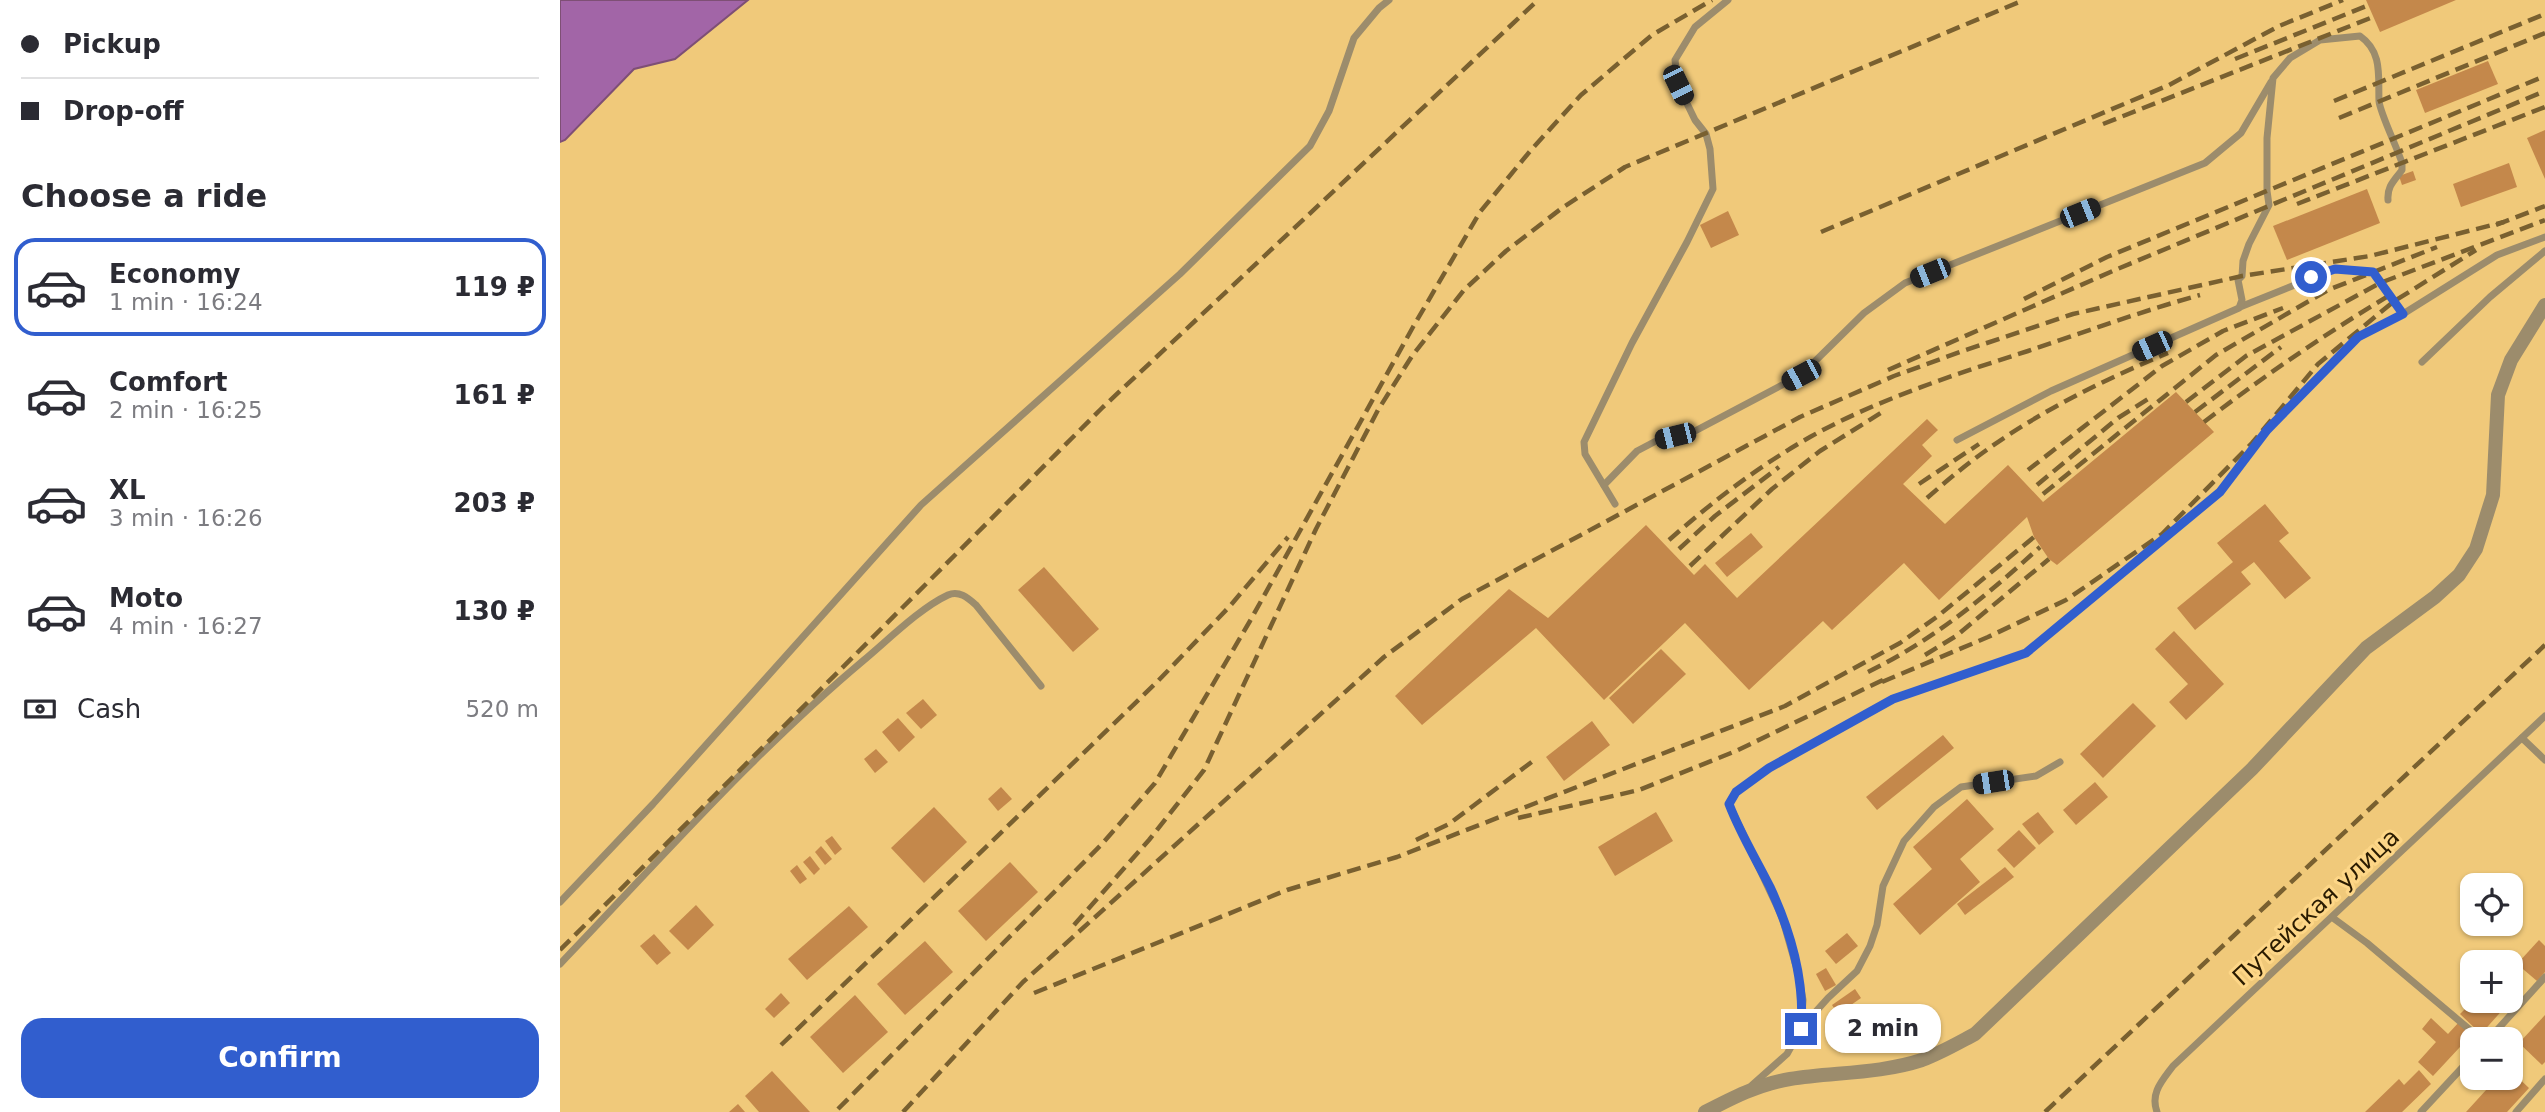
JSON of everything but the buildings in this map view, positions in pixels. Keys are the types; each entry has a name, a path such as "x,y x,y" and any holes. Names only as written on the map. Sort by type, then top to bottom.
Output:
{"street":[{"path":"1705,1112 1744,1092 1788,1079 1870,1071 1919,1061 1941,1053 1975,1034 2252,769 2366,649 2435,597 2459,575 2476,549 2493,495 2498,395 2511,360 2545,306"}],"lane":[{"path":"560,902 653,804 921,505 1180,274 1310,146 1329,111 1354,38 1378,8 1389,0"},
{"path":"1615,505 1585,454 1584,442 1632,343 1713,189 1706,134 1695,120 1678,85 1675,60 1695,27 1728,0"},
{"path":"1604,485 1637,451 1656,441 1695,431 1801,375 1864,313 1905,283 2205,163 2241,133 2273,78 2290,58 2320,40 2360,36 2365,39 2378,63 2381,82 2379,102 2402,163 2402,170 2392,181 2388,191 2388,200"},
{"path":"2239,308 2242,300 2238,280 2242,276 2243,261 2269,205 2267,138 2273,78"},
{"path":"1801,1029 1803,1000 1790,945 1771,890 1729,804 1736,792 1769,768 1893,699 2026,653 2220,492 2267,430 2358,337 2403,314 2497,256 2545,237"},
{"path":"2422,362 2490,297 2545,251"},
{"path":"1957,440 2051,391 2335,269 2373,272 2403,314"},
{"path":"560,964 676,841 827,691 912,619 949,594 964,596 976,605 1041,686"},
{"name":"Путейская улица","path":"2157,1112 2154,1103 2156,1089 2173,1066 2545,716"},
{"path":"2522,738 2545,760"},
{"path":"1744,1092 1787,1054 1801,1029 1828,998 1857,971 1870,947 1877,925 1883,886 1904,841 1934,807 1961,787 2036,776 2060,762"},
{"path":"2333,918 2367,943 2467,1027"},
{"path":"2500,1027 2545,977"},
{"path":"2421,1112 2460,1070"},
{"path":"2516,1112 2545,1079"}],"shaded area":[{"path":"560,0 748,0 675,59 634,69 560,142"}],"railway":[{"path":"560,950 1103,407 1538,0"},
{"path":"838,1109 1102,844 1155,783 1250,621 1480,212 1581,95 1652,35 1712,0"},
{"path":"1074,925 1149,840 1204,770 1316,529 1378,410 1412,356 1464,290 1506,251 1562,208 1625,167 2024,0"},
{"path":"1821,232 2169,85 2279,26 2343,0"},
{"path":"2235,59 2369,5"},
{"path":"2334,101 2545,14"},
{"path":"2103,124 2373,17"},
{"path":"2339,118 2545,33"},
{"path":"2024,299 2107,257 2545,76"},
{"path":"1888,370 2115,270 2545,91"},
{"path":"2297,204 2545,107"},
{"path":"2496,225 2545,206"},
{"path":"2186,402 2246,356 2380,283 2545,220"},
{"path":"903,1112 1023,982 1384,657 1462,599 1800,417 1894,376 1960,352 2073,314 2242,276 2370,256 2504,222"},
{"path":"2043,494 2216,355 2328,290 2437,247"},
{"path":"1882,682 2066,600 2162,534 2252,443 2318,364 2393,302 2476,250"},
{"path":"1669,540 1755,472 1810,437 1862,411 1945,379 2200,295"},
{"path":"2204,422 2295,356 2390,295"},
{"path":"2028,470 2162,366 2223,331 2283,308"},
{"path":"2195,412 2281,347"},
{"path":"1927,498 1973,460 2019,428 2092,387 2168,353"},
{"path":"2037,485 2118,418 2151,397"},
{"path":"1690,566 1772,489 1820,451 1884,411"},
{"path":"1919,484 1979,444"},
{"path":"1679,549 1715,516 1779,467"},
{"path":"781,1045 1157,682 1230,606 1288,537"},
{"path":"1034,993 1287,890 1397,857 1785,706 1900,643 1938,616 2034,537"},
{"path":"1868,672 1915,646 1958,616 2040,547"},
{"path":"1925,655 1956,636 2049,559"},
{"path":"2045,1112 2545,645"},
{"path":"1518,818 1639,790 1736,751 1889,677"},
{"path":"1416,840 1449,824 1537,758"}],"route":[{"path":"1801,1029 1803,1000 1798,972 1771,890 1729,804 1736,792 1769,768 1893,699 2026,653 2220,492 2267,430 2358,337 2403,314 2373,272 2335,269 2311,277"}]}
